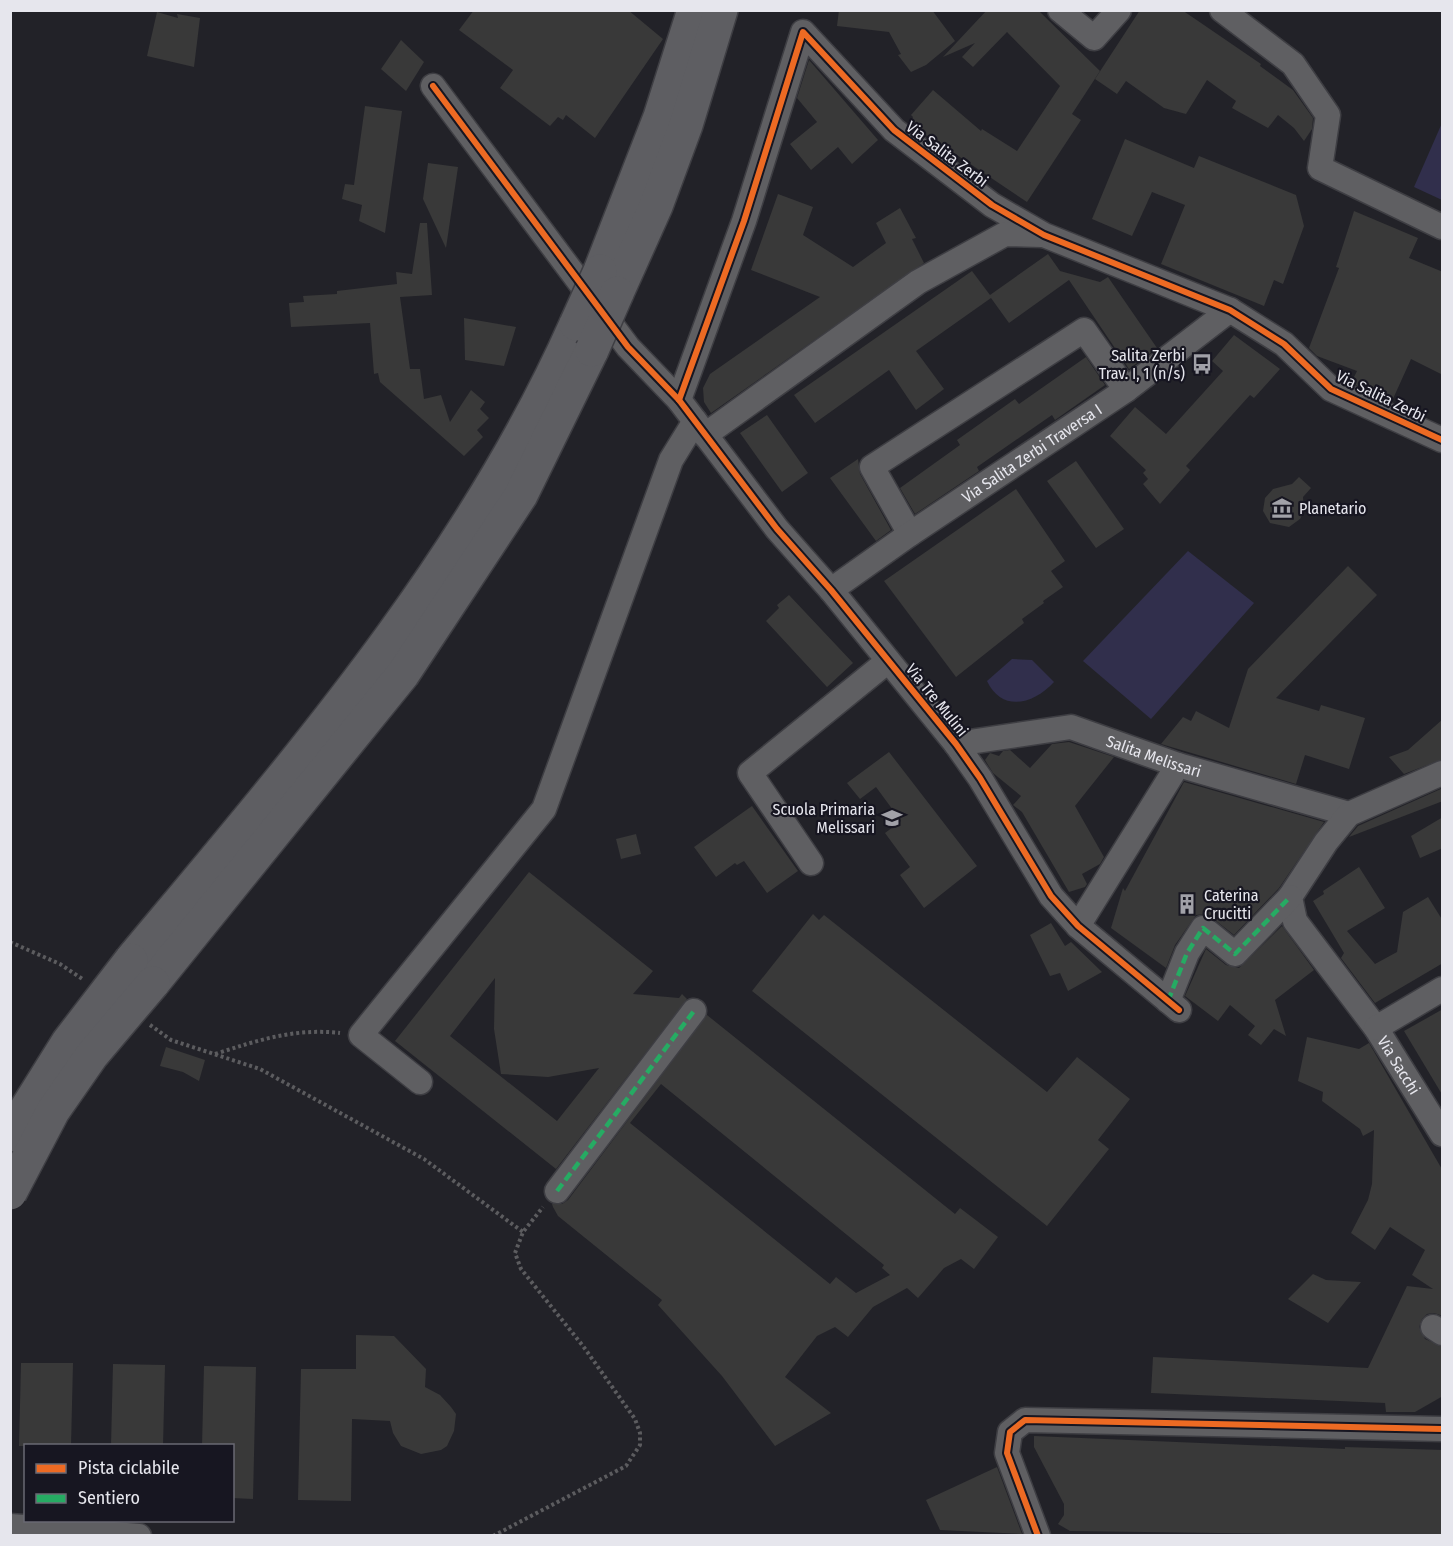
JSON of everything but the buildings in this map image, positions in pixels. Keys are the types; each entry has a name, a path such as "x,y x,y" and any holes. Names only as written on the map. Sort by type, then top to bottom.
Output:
{"highway":[{"path":"10,1193 53,1111 92,1055 142,971 258,807 395,634 489,492 546,391 584,337 609,282 694,10"},
{"path":"609,282 656,206 686,125 722,10"},
{"path":"10,1135 68,1042 142,971"}],"street":[{"path":"1060,10 1094,38 1119,10"},
{"path":"1222,10 1293,64 1328,115 1320,168 1443,227"},
{"name":"Via Salita Zerbi","path":"679,400 744,221 803,32 894,130 992,205 1044,235 1230,310 1284,344 1331,389 1443,440"},
{"name":"Via Tre Mulini","path":"434,86 628,347 679,400 777,529 831,590 956,744 980,778 1051,896 1078,926 1173,1005 1187,953 1203,928 1235,954 1290,897"},
{"path":"420,1082 361,1035 544,809 671,460 700,428 918,282 1005,234 1044,235"},
{"name":"Via Salita Zerbi Traversa I","path":"831,590 910,534 1126,390 1230,310"},
{"path":"910,534 872,467 1084,330 1126,390"},
{"path":"810,863 750,773 888,661"},
{"name":"Salita Melissari","path":"956,744 1071,727 1178,765 1349,814"},
{"path":"1078,926 1178,765"},
{"path":"1290,897 1326,842 1349,814 1443,773"},
{"name":"Via Sacchi","path":"1290,897 1295,921 1376,1028 1442,1134"},
{"path":"1376,1028 1443,989"},
{"path":"557,1191 694,1011"},
{"path":"1038,1536 1007,1453 1010,1432 1025,1420 1443,1430"},
{"path":"10,1526 140,1536"}],"path":[{"path":"10,942 60,964 94,986"},
{"path":"147,1023 171,1040 260,1070 424,1159 523,1232"},
{"path":"214,1054 268,1037 310,1030 361,1035"},
{"path":"493,1536 626,1466 640,1445 640,1433 635,1419 583,1346 521,1269 515,1252 523,1232 557,1191"}],"shaded area":[{"path":"1442,123 1442,200 1414,187"},
{"path":"1188,551 1254,603 1151,719 1083,661"},
{"path":"1012,659 1032,660 1054,682 1046,690 1028,700 1019,702 1001,698 987,681"}],"marked path":[{"path":"1168,1001 1187,953 1203,928 1235,954 1290,897"},
{"path":"557,1191 694,1011"}],"cycle path":[{"path":"679,400 744,221 803,32 894,130 992,205 1044,235 1230,310 1284,344 1331,389 1442,440"},
{"path":"433,86 628,347 679,400 777,529 831,590 956,744 980,778 1051,896 1078,926 1179,1010"},
{"path":"1038,1536 1007,1453 1010,1432 1025,1420 1442,1429"}],"place":[{"name":"Salita Zerbi Trav. I, 1 (n/s)","path":"1202,364"},
{"name":"Planetario","path":"1282,508"},
{"name":"Scuola Primaria Melissari","path":"892,818"},
{"name":"Caterina Crucitti","path":"1187,904"}]}
